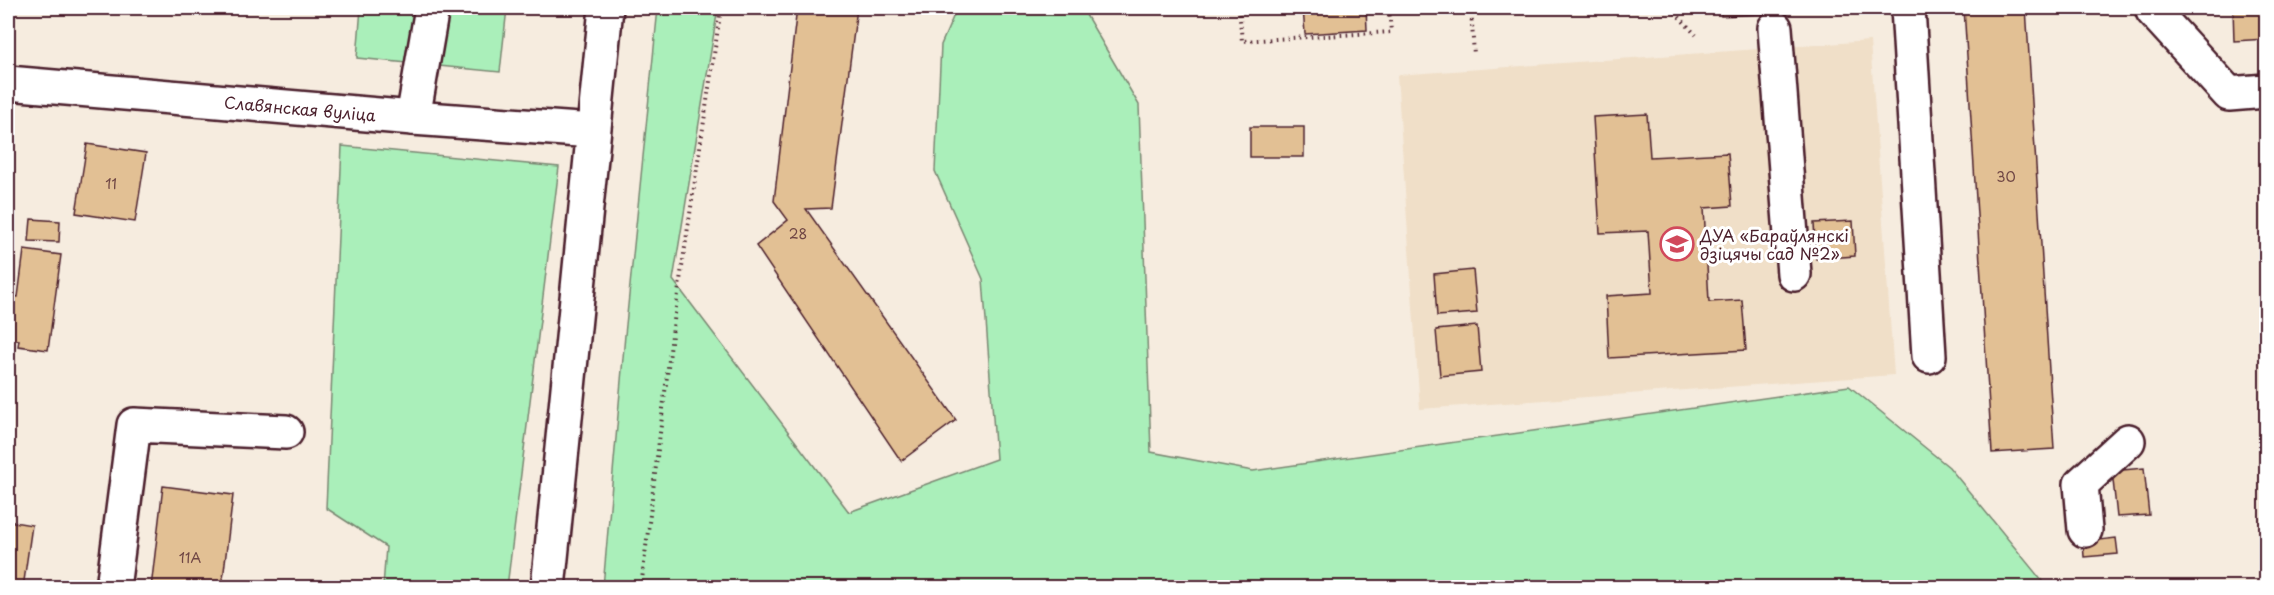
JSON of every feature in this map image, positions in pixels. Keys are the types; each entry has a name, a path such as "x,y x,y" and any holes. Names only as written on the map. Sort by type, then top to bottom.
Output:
{"street":[{"path":"413,118 432,8"},
{"path":"548,588 606,8"},
{"path":"1908,8 1929,356"},
{"path":"2153,8 2153,11 2229,94 2266,91"},
{"path":"1775,28 1794,274"},
{"name":"Славянская вуліца","path":"8,83 413,118 593,130"},
{"path":"113,588 134,425 286,432"},
{"path":"2085,530 2081,484 2128,441"}],"path":[{"path":"641,588 673,327 721,8"},
{"path":"1239,8 1242,41 1391,32 1389,8"},
{"path":"1471,8 1474,55"},
{"path":"1671,8 1696,35"}],"shaded area":[{"path":"1870,41 1894,375 1420,409 1397,75"}],"green space":[{"path":"361,8 507,8 500,72 357,58"},
{"path":"658,8 718,8 673,280 849,512 996,459 983,279 935,171 941,45 957,8 1082,8 1139,105 1151,452 1253,471 1849,386 1949,467 2047,587 603,587 625,335"},
{"path":"342,146 559,167 507,587 383,587 386,547 326,508"}],"building":[{"path":"797,8 857,8 831,208 806,209 956,420 901,461 756,246 788,220 774,201"},
{"path":"1303,8 1366,8 1367,30 1305,34"},
{"path":"1721,8 1779,8 1779,13 1721,16"},
{"path":"1964,8 2026,8 2054,449 1992,453"},
{"path":"2233,8 2266,8 2266,39 2234,41"},
{"name":"ДУА «Бараўлянскі дзіцячы сад №2»","path":"1647,114 1650,157 1728,153 1732,206 1704,208 1709,302 1742,300 1746,350 1609,358 1606,296 1652,293 1648,231 1600,233 1593,117"},
{"path":"1250,127 1304,127 1304,157 1250,157"},
{"path":"87,144 146,153 135,222 76,213"},
{"path":"31,219 60,221 59,242 29,241"},
{"path":"1853,221 1855,256 1816,259 1814,223"},
{"path":"24,250 61,255 48,350 18,346 19,340 8,339 9,296 18,297"},
{"path":"1473,270 1477,313 1437,316 1434,274"},
{"path":"1477,326 1481,372 1440,376 1436,330"},
{"path":"2144,468 2149,515 2117,517 2112,471"},
{"path":"163,486 233,495 222,588 151,588"},
{"path":"8,521 32,525 23,588 8,588"},
{"path":"2116,538 2118,554 2084,557 2083,542"}],"place":[{"name":"ДУА «Бараўлянскі дзіцячы сад №2»","path":"1677,244"}]}
